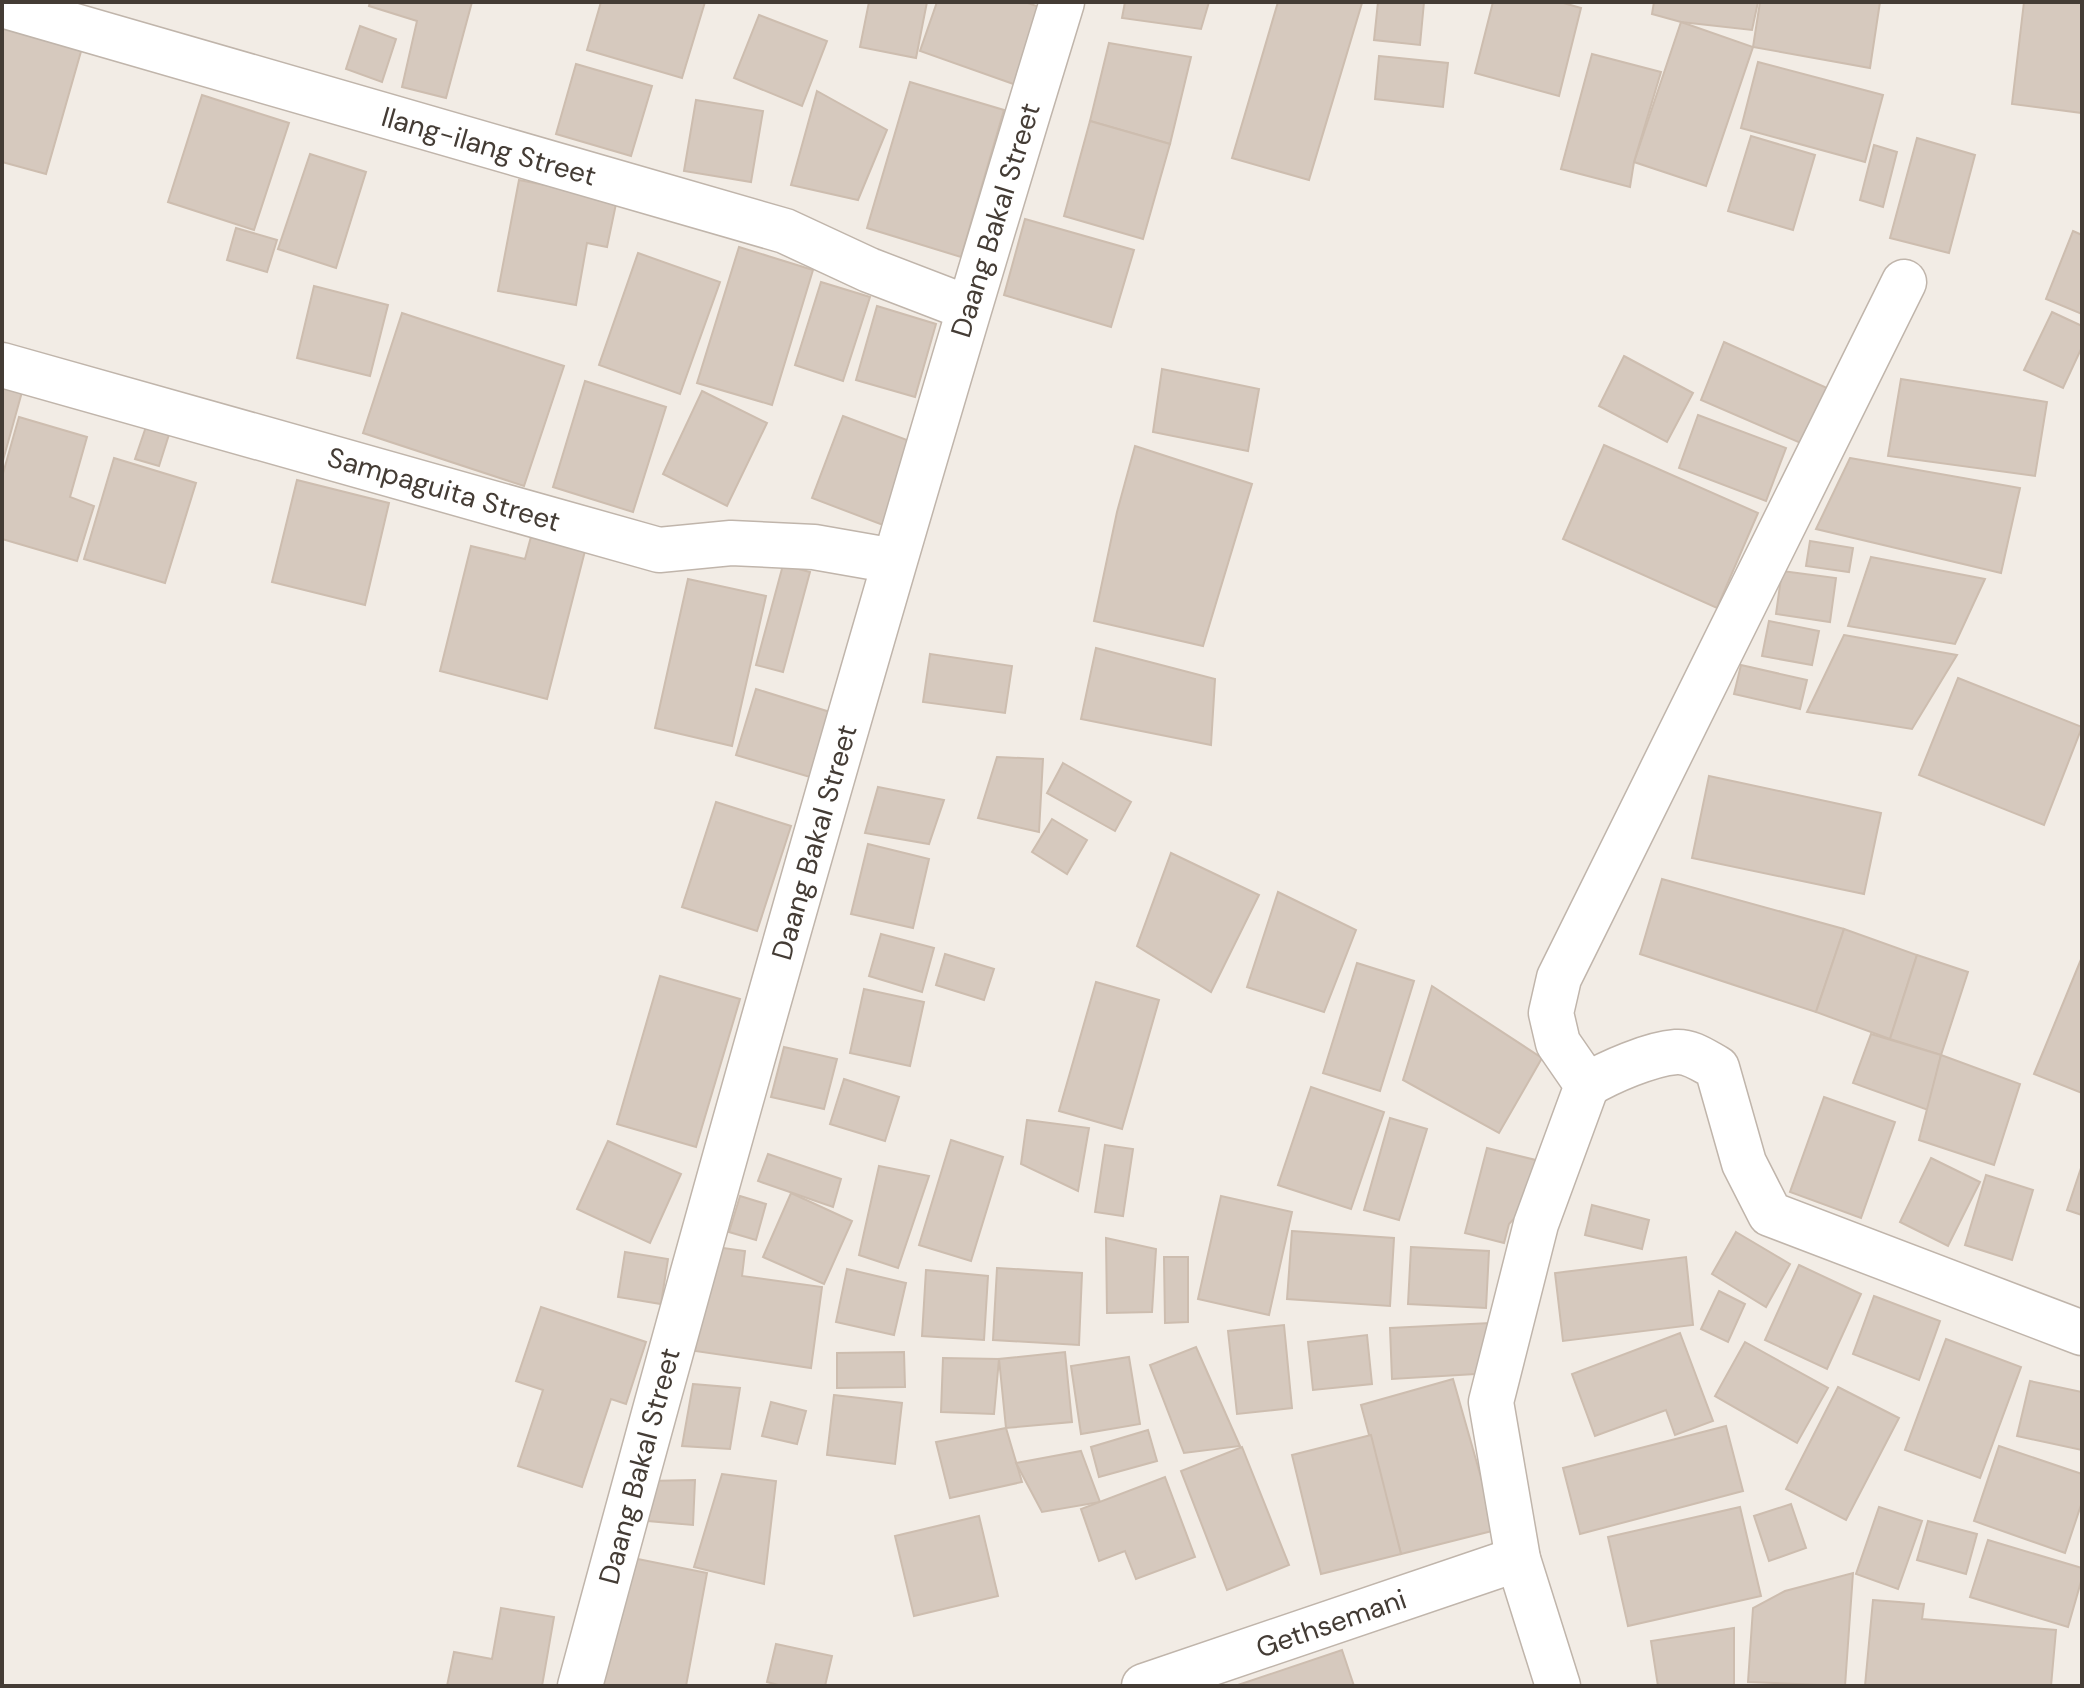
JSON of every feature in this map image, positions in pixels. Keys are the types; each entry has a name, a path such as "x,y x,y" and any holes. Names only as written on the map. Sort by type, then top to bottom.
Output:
{"street":[{"name":"Daang Bakal Street","path":"580,1686 688,1285 894,561 1062,2"},
{"name":"Ilang-ilang Street","path":"2,5 785,231 869,270 968,308"},
{"path":"1587,1085 1558,1043 1551,1013 1559,978 1904,282"},
{"name":"Sampaguita Street","path":"2,365 659,550 745,544 814,547 894,561"},
{"path":"1558,1686 1518,1559 1491,1402 1536,1224 1587,1085 1612,1070 1676,1052 1697,1056 1717,1068 1744,1163 1770,1214 2082,1333"},
{"name":"Gethsemani","path":"1160,1684 1518,1559"}],"building":[{"path":"370,2 472,2 446,98 402,87 417,21 369,6"},
{"path":"601,2 705,2 682,78 587,50"},
{"path":"869,2 927,2 916,58 860,47"},
{"path":"937,2 1025,2 1048,10 1022,87 920,51"},
{"path":"1125,2 1209,2 1201,29 1122,18"},
{"path":"1278,2 1362,3 1309,180 1232,158"},
{"path":"1378,2 1424,2 1420,45 1374,40"},
{"path":"1493,2 1560,2 1581,8 1559,96 1475,73"},
{"path":"1654,2 1758,2 1752,30 1681,22 1652,14"},
{"path":"1760,2 1880,2 1870,68 1753,47"},
{"path":"2024,2 2082,2 2082,113 2012,104"},
{"path":"759,15 827,41 802,106 734,78"},
{"path":"1681,22 1753,47 1706,186 1634,162"},
{"path":"2,25 82,48 46,174 2,162"},
{"path":"360,26 396,39 382,82 346,69"},
{"path":"1109,43 1191,57 1170,144 1090,121"},
{"path":"1592,54 1661,72 1634,162 1630,187 1561,169"},
{"path":"1379,56 1448,63 1443,107 1375,99"},
{"path":"1758,62 1883,95 1865,162 1741,128"},
{"path":"576,64 652,86 631,156 556,134"},
{"path":"910,82 1004,110 961,257 867,228"},
{"path":"817,91 887,130 858,200 791,185"},
{"path":"202,95 289,123 254,230 168,202"},
{"path":"696,100 763,111 751,182 684,171"},
{"path":"1090,121 1170,144 1143,239 1064,216"},
{"path":"1751,136 1815,155 1793,230 1728,211"},
{"path":"1917,138 1975,155 1949,253 1890,238"},
{"path":"1874,145 1897,152 1883,207 1860,200"},
{"path":"310,154 366,172 336,268 278,249"},
{"path":"519,180 617,199 607,247 587,243 576,305 498,291"},
{"path":"1025,219 1134,250 1111,327 1004,295"},
{"path":"236,228 277,240 267,272 227,260"},
{"path":"2073,231 2082,235 2082,314 2046,299"},
{"path":"739,247 813,270 772,405 697,383"},
{"path":"638,253 720,282 680,394 599,365"},
{"path":"821,282 870,297 843,381 795,365"},
{"path":"314,286 388,305 370,376 297,358"},
{"path":"877,306 936,324 915,397 856,380"},
{"path":"2052,312 2082,326 2082,347 2063,388 2024,370"},
{"path":"402,313 564,366 524,486 363,433"},
{"path":"1724,342 1827,388 1803,444 1701,400"},
{"path":"1624,356 1693,393 1667,442 1599,406"},
{"path":"1162,369 1259,389 1248,451 1153,432"},
{"path":"1901,379 2047,402 2035,476 1888,456"},
{"path":"585,381 666,407 633,512 553,487"},
{"path":"2,386 22,392 2,464"},
{"path":"702,391 767,423 727,506 663,474"},
{"path":"150,415 173,422 159,466 135,459"},
{"path":"1698,415 1786,448 1766,501 1679,468"},
{"path":"843,416 915,443 883,525 812,498"},
{"path":"19,417 87,437 70,497 94,506 77,561 2,539 2,477"},
{"path":"1604,445 1758,513 1717,608 1563,539"},
{"path":"1135,446 1252,484 1203,646 1094,621 1117,512"},
{"path":"114,458 196,483 165,583 84,559"},
{"path":"1850,458 2020,488 2001,573 1816,529"},
{"path":"297,480 389,503 365,605 272,582"},
{"path":"532,533 586,547 547,699 440,671 471,546 525,559"},
{"path":"1810,541 1853,548 1849,572 1806,566"},
{"path":"1871,557 1985,579 1955,644 1848,626"},
{"path":"783,565 810,572 783,672 756,665"},
{"path":"1782,571 1836,578 1830,622 1776,614"},
{"path":"688,579 766,596 732,746 655,728"},
{"path":"1769,621 1819,631 1812,665 1762,656"},
{"path":"1844,635 1957,655 1912,729 1807,712"},
{"path":"1096,648 1215,679 1211,745 1081,719"},
{"path":"930,654 1012,666 1005,713 923,702"},
{"path":"1741,665 1807,680 1800,709 1734,694"},
{"path":"1958,678 2082,727 2044,825 1919,775"},
{"path":"756,689 830,712 810,777 736,755"},
{"path":"997,757 1043,759 1039,832 978,818"},
{"path":"1063,763 1131,802 1115,831 1047,793"},
{"path":"1709,776 1881,813 1864,894 1692,858"},
{"path":"878,787 944,800 929,844 865,833"},
{"path":"716,802 791,826 757,931 682,907"},
{"path":"1052,819 1087,840 1067,874 1032,852"},
{"path":"868,844 929,859 913,928 851,914"},
{"path":"1171,853 1259,895 1211,992 1137,946"},
{"path":"1662,879 1844,929 1816,1012 1640,954"},
{"path":"1278,892 1356,930 1324,1012 1247,987"},
{"path":"1844,929 1917,955 1890,1039 1816,1012"},
{"path":"881,934 934,948 922,992 869,976"},
{"path":"945,954 994,969 984,1000 936,985"},
{"path":"1917,955 1968,972 1941,1055 1890,1039"},
{"path":"2082,957 2082,1093 2034,1074"},
{"path":"1357,963 1414,981 1380,1091 1323,1073"},
{"path":"660,976 740,999 696,1147 617,1124"},
{"path":"1096,982 1159,1000 1122,1129 1059,1111"},
{"path":"1432,986 1542,1058 1499,1133 1403,1080"},
{"path":"864,989 924,1002 910,1066 850,1053"},
{"path":"1871,1034 1941,1055 1928,1110 1853,1083"},
{"path":"784,1047 837,1059 824,1109 771,1097"},
{"path":"1941,1055 2020,1084 1994,1165 1919,1140"},
{"path":"844,1079 899,1097 885,1141 830,1124"},
{"path":"1311,1087 1384,1112 1351,1209 1278,1185"},
{"path":"1824,1097 1895,1122 1861,1218 1790,1192"},
{"path":"1390,1118 1427,1129 1399,1220 1364,1210"},
{"path":"1027,1120 1089,1128 1078,1191 1021,1164"},
{"path":"951,1140 1003,1157 971,1261 919,1245"},
{"path":"608,1141 681,1174 650,1243 577,1209"},
{"path":"1105,1145 1133,1149 1123,1216 1095,1212"},
{"path":"1487,1148 1552,1164 1548,1182 1509,1224 1504,1243 1465,1233"},
{"path":"768,1154 841,1179 833,1207 758,1181"},
{"path":"1931,1158 1980,1182 1948,1246 1900,1222"},
{"path":"2082,1165 2082,1215 2067,1210"},
{"path":"879,1166 929,1176 898,1268 859,1255"},
{"path":"1986,1175 2033,1190 2012,1260 1965,1245"},
{"path":"791,1193 852,1221 824,1284 763,1257"},
{"path":"740,1196 766,1204 756,1240 729,1232"},
{"path":"1221,1196 1292,1212 1269,1315 1198,1299"},
{"path":"1592,1205 1649,1220 1642,1249 1585,1235"},
{"path":"1292,1231 1394,1238 1390,1306 1287,1299"},
{"path":"1736,1232 1790,1264 1766,1307 1712,1274"},
{"path":"1106,1238 1156,1249 1152,1312 1107,1313"},
{"path":"709,1246 745,1251 742,1276 822,1287 811,1368 695,1351"},
{"path":"1411,1247 1489,1251 1486,1308 1408,1304"},
{"path":"625,1252 668,1259 661,1304 618,1297"},
{"path":"1164,1257 1188,1257 1188,1322 1165,1323"},
{"path":"1686,1257 1693,1325 1563,1341 1555,1273"},
{"path":"1799,1265 1861,1294 1827,1369 1765,1340"},
{"path":"997,1268 1082,1273 1079,1345 993,1340"},
{"path":"847,1269 906,1283 894,1335 836,1322"},
{"path":"926,1270 988,1276 984,1340 922,1336"},
{"path":"1719,1291 1745,1304 1728,1342 1701,1329"},
{"path":"1874,1296 1940,1321 1919,1380 1853,1354"},
{"path":"541,1307 646,1342 626,1404 611,1399 582,1487 518,1466 543,1390 516,1381"},
{"path":"1490,1323 1492,1373 1392,1379 1390,1328"},
{"path":"1284,1325 1292,1408 1237,1414 1228,1331"},
{"path":"1680,1333 1713,1421 1675,1435 1666,1410 1595,1436 1572,1374"},
{"path":"1367,1335 1372,1384 1313,1390 1308,1342"},
{"path":"1946,1339 2021,1367 1980,1478 1905,1450"},
{"path":"1745,1342 1828,1388 1797,1443 1715,1396"},
{"path":"1196,1347 1240,1446 1184,1453 1150,1365"},
{"path":"904,1352 905,1387 837,1388 837,1353"},
{"path":"1065,1352 1072,1422 1006,1428 999,1359"},
{"path":"1129,1357 1140,1424 1081,1434 1071,1366"},
{"path":"943,1358 999,1359 994,1414 941,1412"},
{"path":"1453,1379 1496,1530 1401,1554 1361,1405"},
{"path":"2030,1381 2082,1392 2082,1450 2017,1436"},
{"path":"693,1384 740,1388 730,1449 682,1446"},
{"path":"1838,1387 1899,1418 1846,1520 1786,1489"},
{"path":"834,1395 902,1403 895,1464 827,1455"},
{"path":"771,1402 806,1411 797,1444 762,1436"},
{"path":"1726,1426 1743,1491 1580,1534 1563,1468"},
{"path":"1006,1428 1022,1482 950,1498 936,1442"},
{"path":"1148,1430 1157,1461 1099,1477 1091,1447"},
{"path":"1371,1435 1401,1554 1321,1574 1292,1455"},
{"path":"1999,1446 2082,1474 2082,1502 2065,1553 1974,1521"},
{"path":"1242,1447 1289,1565 1227,1590 1181,1471"},
{"path":"1081,1451 1100,1502 1042,1512 1016,1463"},
{"path":"722,1474 776,1481 764,1584 694,1567"},
{"path":"1165,1477 1195,1557 1136,1579 1125,1551 1099,1561 1081,1509"},
{"path":"695,1480 693,1525 648,1521 648,1481"},
{"path":"1791,1504 1806,1548 1769,1561 1754,1516"},
{"path":"1740,1507 1761,1596 1628,1626 1608,1537"},
{"path":"1879,1507 1922,1521 1898,1589 1856,1574"},
{"path":"979,1516 998,1596 914,1616 895,1536"},
{"path":"1928,1521 1977,1534 1966,1574 1917,1560"},
{"path":"1988,1540 2082,1568 2068,1627 1970,1597"},
{"path":"623,1556 707,1573 686,1686 597,1686"},
{"path":"1853,1573 1845,1686 1748,1682 1753,1608 1785,1591"},
{"path":"1873,1600 1924,1604 1922,1619 2056,1630 2051,1686 1865,1686"},
{"path":"501,1608 554,1617 542,1686 447,1686 454,1652 492,1659"},
{"path":"1734,1628 1734,1686 1658,1686 1651,1641"},
{"path":"776,1644 832,1656 825,1686 782,1686 767,1682"},
{"path":"1342,1650 1354,1686 1235,1686"}]}
